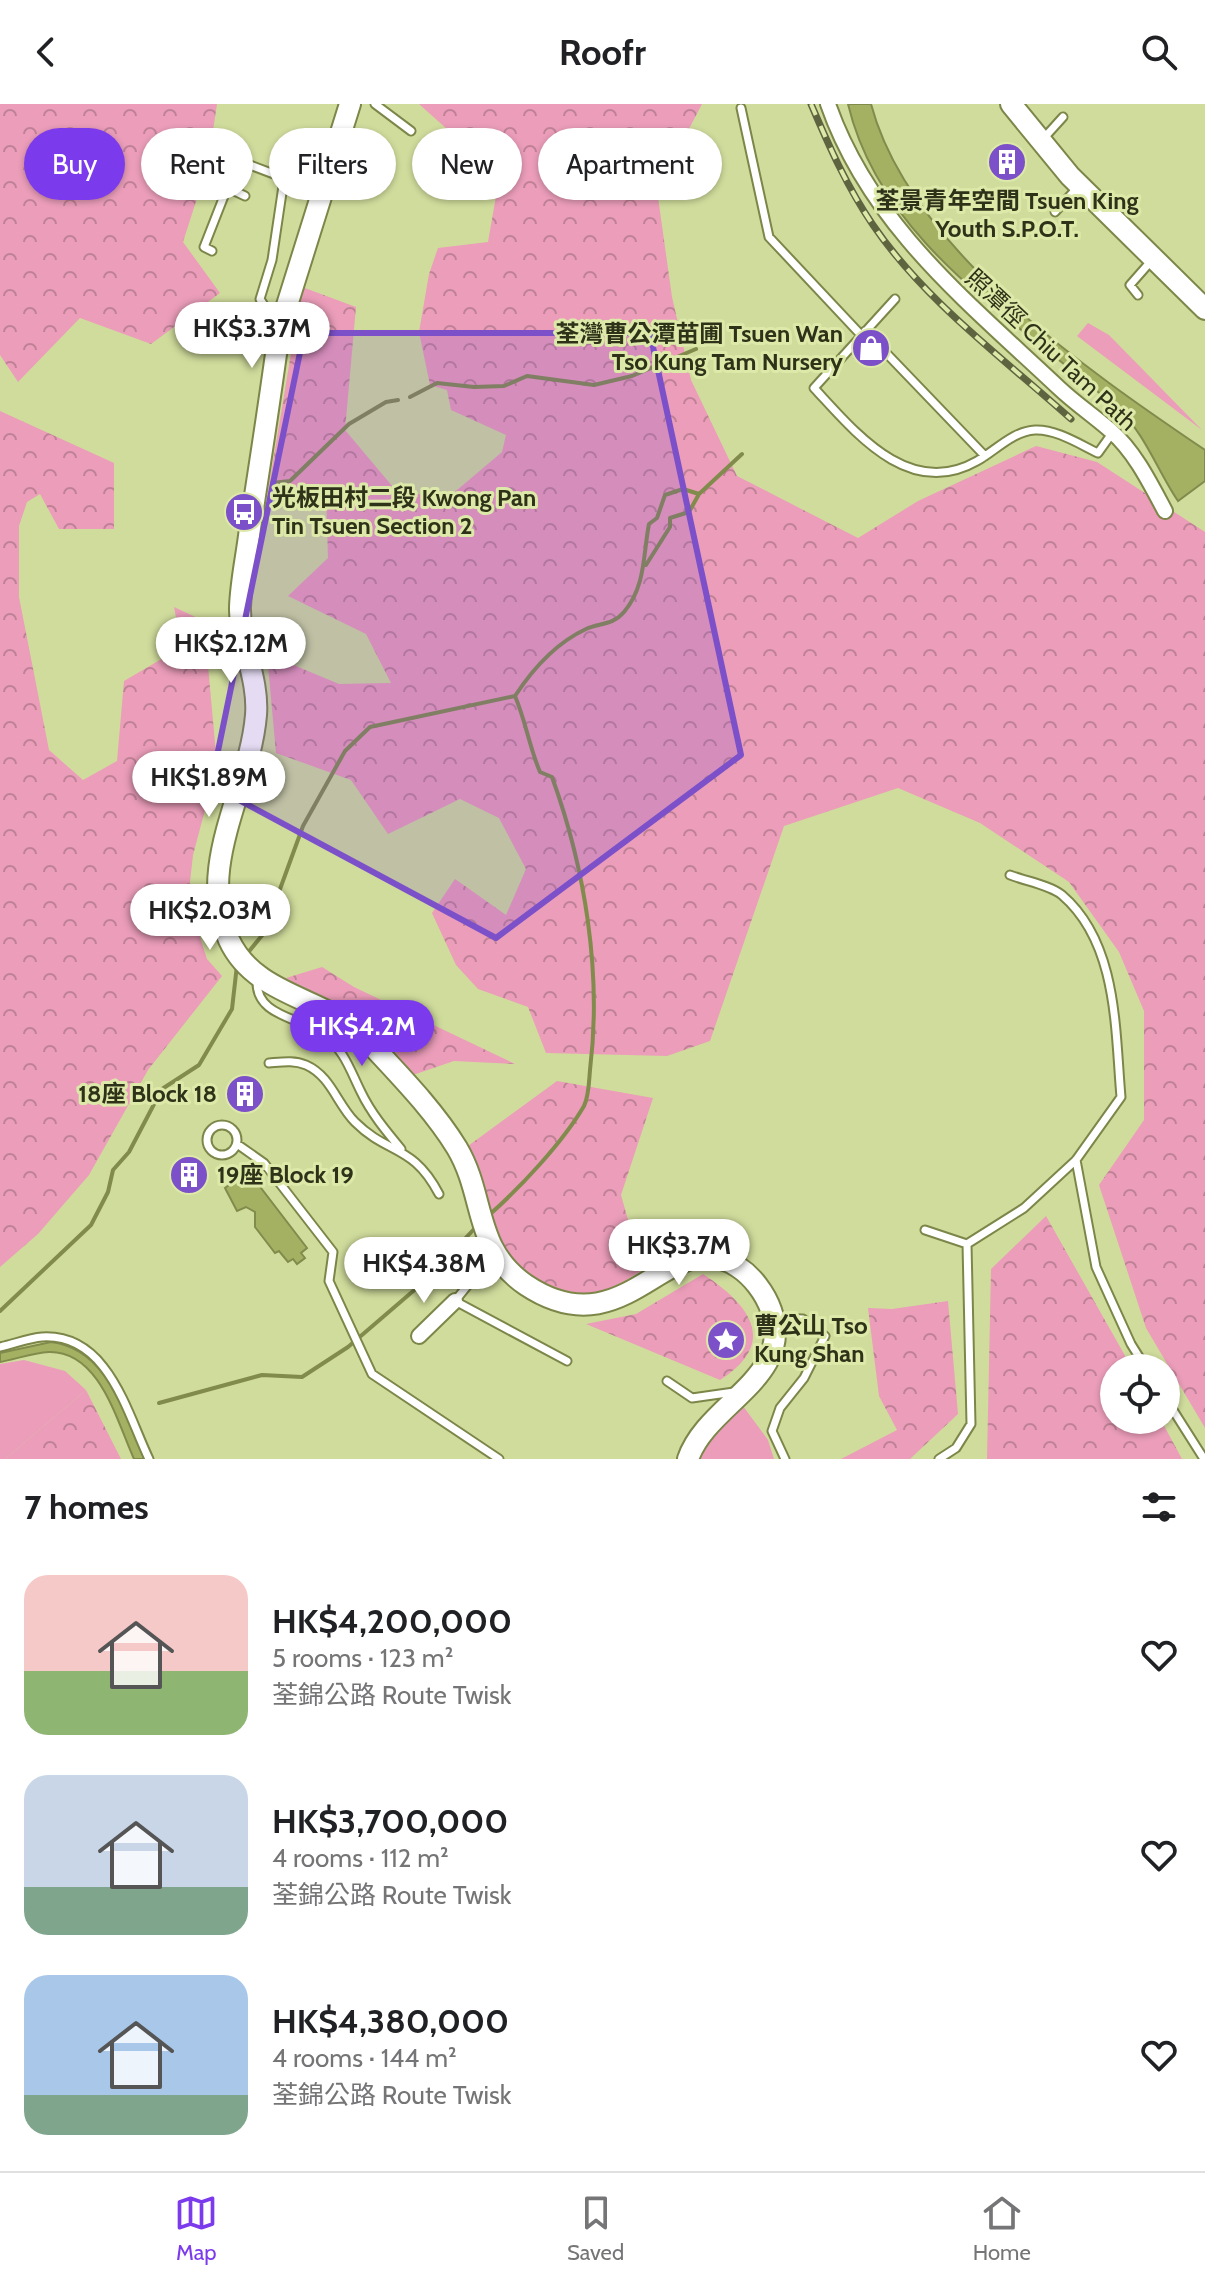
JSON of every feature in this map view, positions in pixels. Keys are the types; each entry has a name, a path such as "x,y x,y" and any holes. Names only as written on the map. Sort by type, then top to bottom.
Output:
{"main road":[{"path":"350,104 283,318 243,574 240,611 256,711 221,859 217,885 221,920 250,969 308,1004 341,1016 356,1028 446,1130 471,1172 484,1233 493,1253 527,1286 571,1304 612,1301 631,1293 686,1259 719,1257 737,1266 752,1279 765,1297 773,1318 775,1340 770,1358 748,1388 708,1423 688,1459"},
{"path":"1011,104 1040,143 1079,185 1205,309"}],"street":[{"name":"照潭徑 Chiu Tam Path","path":"828,104 854,164 875,200 927,263 1071,399 1113,432 1140,466 1165,511"},
{"path":"419,1336 455,1301"}],"lane":[{"path":"375,104 411,131"},
{"path":"741,108 769,237 985,456"},
{"path":"1040,143 1063,117"},
{"path":"253,166 264,168 283,183 272,260 260,299 267,310 283,318"},
{"path":"1055,212 1079,185"},
{"path":"212,251 204,247 221,200"},
{"path":"1138,295 1132,288 1132,281 1154,258"},
{"path":"895,299 814,388 881,456 919,471 955,470 985,456 1018,433 1045,430 1098,453 1113,432"},
{"path":"967,1244 1024,1208 1076,1160 1121,1097 1113,1005 1096,939 1061,894 1010,875"},
{"path":"250,969 265,1006 311,1026 338,1047 379,1122 401,1149 430,1176 439,1194"},
{"path":"269,1063 288,1061 305,1065 321,1075 353,1120 383,1143 401,1149"},
{"path":"237,1144 231,1153 215,1154 208,1147 207,1136 213,1127 228,1126 236,1134 237,1144 264,1163 333,1252 329,1281 372,1374 499,1459"},
{"path":"1076,1160 1096,1267 1137,1354"},
{"path":"925,1230 967,1244"},
{"path":"939,1459 956,1448 971,1424 967,1244"},
{"path":"493,1253 455,1301 567,1361"},
{"path":"773,1318 803,1319 816,1325 825,1336 806,1380 780,1408 772,1431 785,1459"},
{"path":"0,1347 42,1337 74,1344 94,1355 111,1378 149,1459"},
{"path":"667,1381 683,1394 698,1398 748,1388"},
{"path":"1180,1421 1204,1459"}],"highlighted area":[{"path":"304,333 650,333 741,755 496,938 211,785"}],"green space":[{"path":"0,104 217,104 213,128 141,128 141,200 196,200 183,242 220,293 151,344 80,318 18,382 0,355"},
{"path":"419,104 702,104 689,128 538,128 538,200 658,200 672,297 691,380 737,476 858,538 918,501 1036,446 1097,462 1205,532 1205,1428 1180,1386 1180,1354 1161,1354 1146,1328 1099,1185 1144,1120 1144,1011 1119,952 1069,882 980,823 898,788 784,826 710,1041 667,1056 546,1053 528,1007 478,989 456,965 432,913 455,879 506,915 526,869 499,818 460,799 388,834 351,780 276,753 267,654 339,684 391,683 366,634 288,596 328,558 326,488 267,498 302,287 356,307 345,430 398,493 450,496 502,452 506,435 451,410 447,390 430,385 419,332 429,274 438,248 488,242 495,200 522,200 522,128 446,128"},
{"path":"1088,323 1109,335 1202,430 1077,336"},
{"path":"0,411 114,463 114,529 59,529 40,494 27,502 19,526 19,597 49,750 83,780 117,761 124,681 182,647 174,607 204,621 217,765 193,855 188,900 207,959 222,976 148,1070 89,1175 38,1234 0,1267"},
{"path":"322,967 354,987 515,1064 454,1061 413,1075 379,1032 286,978"},
{"path":"557,1081 653,1098 621,1195 638,1255 658,1261 621,1283 597,1292 571,1292 557,1288 530,1274 508,1256 496,1233 468,1146"},
{"path":"1046,1216 1124,1354 1100,1354 1100,1434 1169,1434 1182,1459 987,1459 991,1269"},
{"path":"703,1274 734,1298 751,1324 753,1338 749,1352 738,1366 720,1380 586,1324 636,1314"},
{"path":"948,1301 958,1414 910,1459 841,1459 897,1430 879,1396 868,1308 892,1309"},
{"path":"24,1360 65,1371 86,1390 5,1459 0,1459 0,1364"},
{"path":"86,1390 121,1459 5,1459"},
{"path":"743,1406 768,1440 774,1459 701,1459 709,1436"}],"shaded area":[{"path":"848,104 871,104 891,157 923,208 962,256 1057,343 1205,450 1205,481 1178,501 1128,419 998,311 922,239 890,198 865,154"},
{"path":"248,1171 307,1248 301,1253 305,1258 297,1264 293,1259 288,1262 279,1251 275,1253 255,1227 255,1212 246,1207 237,1211 225,1188"},
{"path":"51,1342 71,1347 100,1370 121,1404 145,1459 134,1459 104,1391 81,1363 67,1355 49,1352 0,1362 0,1353"}],"waterway":[{"path":"410,397 437,383 504,386 527,376 594,385 632,376 696,349"},
{"path":"272,483 290,481 349,424 386,402 398,400"},
{"path":"246,955 264,933 303,826 345,751 370,727 515,696 555,649 586,629 615,619 624,612 640,581 649,524 657,518 665,495 683,489 699,494 742,454"},
{"path":"646,565 670,527 670,518 689,512 699,494"},
{"path":"488,1216 540,1164 584,1106 593,1033 592,959 574,848 552,777 540,772 515,696"},
{"path":"0,1311 91,1225 108,1192 113,1170 129,1152 162,1089 199,1065 232,1009 237,965"},
{"path":"159,1403 262,1375 302,1377 348,1347 426,1280 476,1227"}],"railway":[{"path":"811,104 855,196 893,252 940,303 1071,419"}],"place":[{"name":"荃景青年空間 Tsuen King Youth S.P.O.T.","path":"1007,162"},
{"name":"荃灣曹公潭苗圃 Tsuen Wan Tso Kung Tam Nursery","path":"871,348"},
{"name":"光板田村二段 Kwong Pan Tin Tsuen Section 2","path":"244,512"},
{"name":"18座 Block 18","path":"245,1094"},
{"name":"19座 Block 19","path":"189,1175"},
{"name":"曹公山 Tso Kung Shan","path":"726,1340"}]}
